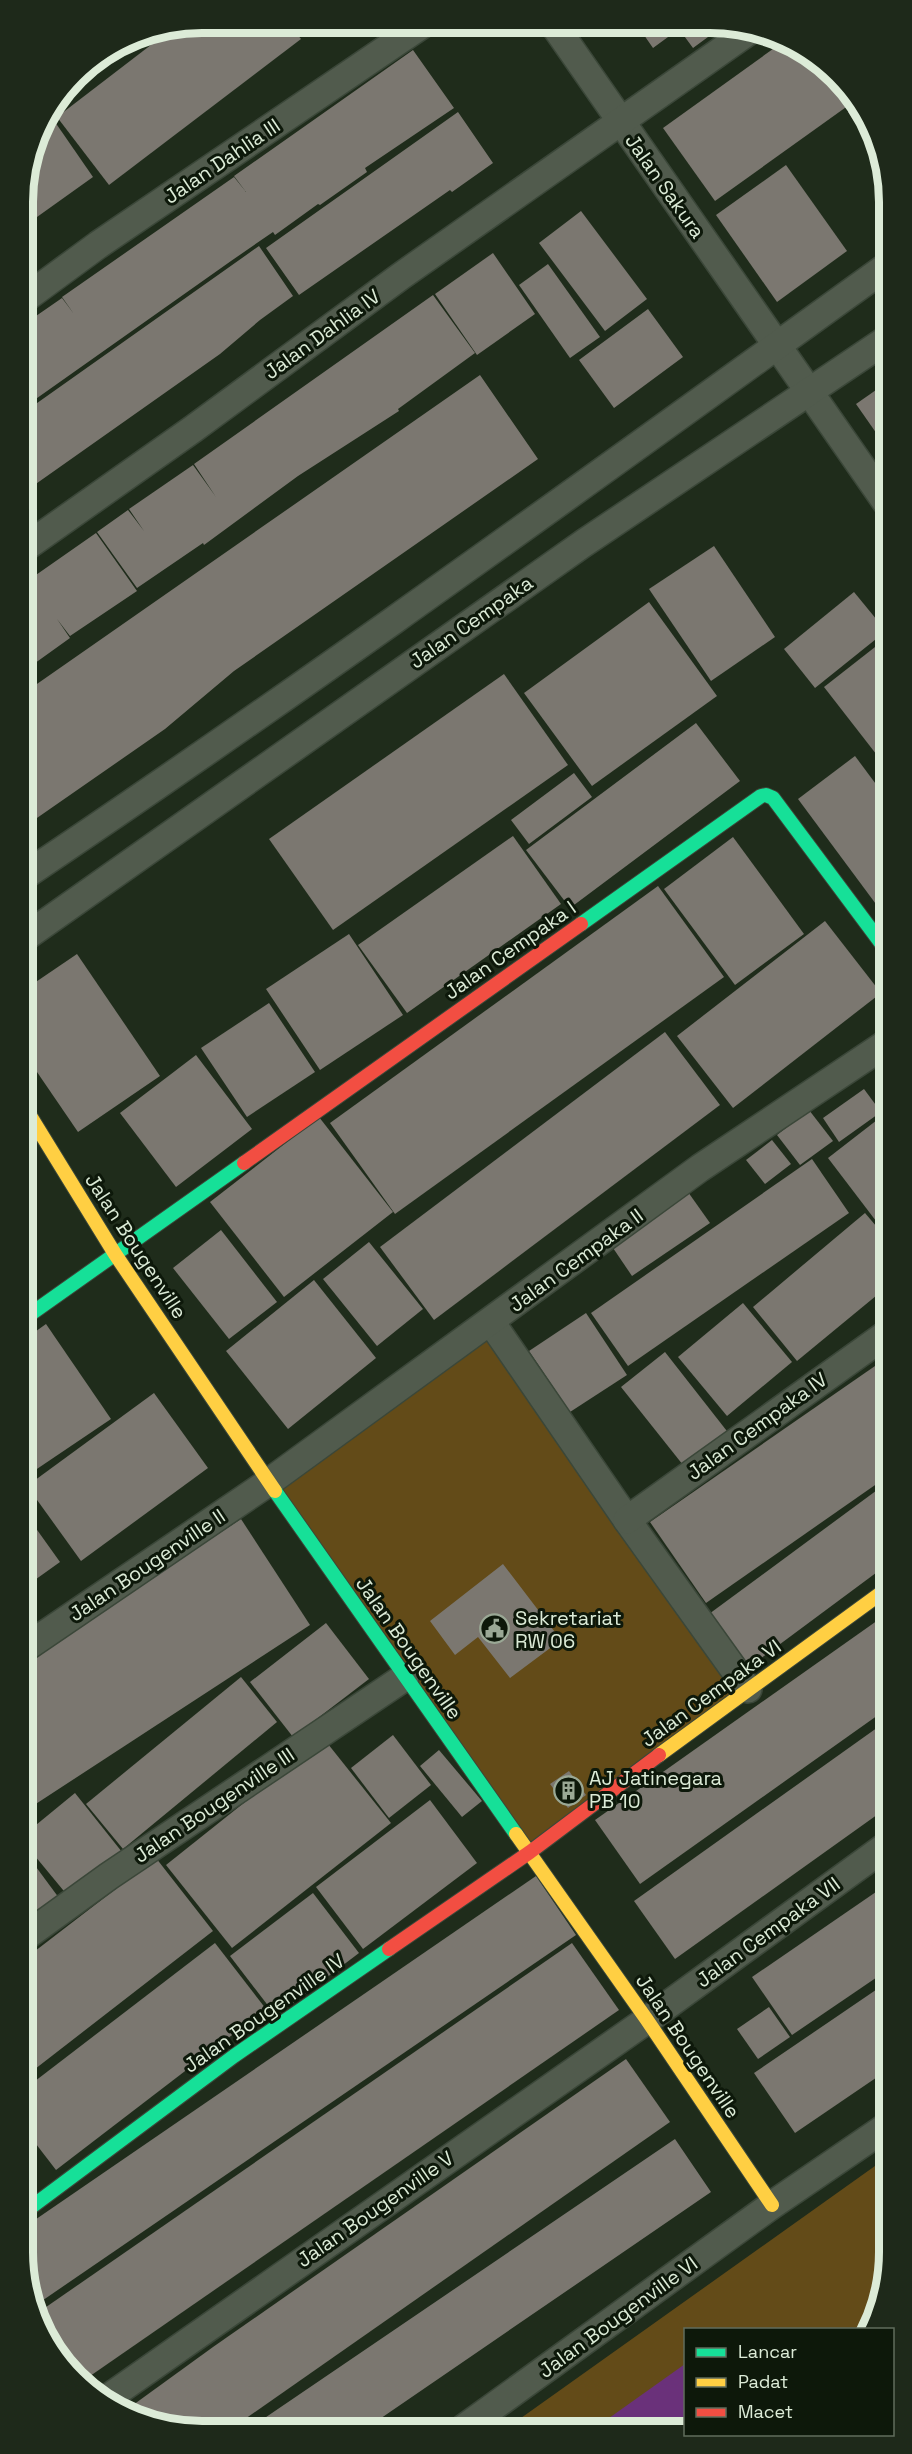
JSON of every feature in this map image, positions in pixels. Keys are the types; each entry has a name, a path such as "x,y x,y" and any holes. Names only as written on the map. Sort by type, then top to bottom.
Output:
{"street":[{"name":"Jalan Dahlia III","path":"33,293 98,245 410,33"},
{"name":"Jalan Sakura","path":"560,33 776,346 810,390"},
{"name":"Jalan Dahlia IV","path":"33,542 193,429 401,276 622,123 742,36"},
{"path":"33,870 339,658 879,272"},
{"name":"Jalan Cempaka","path":"33,932 574,549 879,345"},
{"path":"810,390 879,492"},
{"name":"Jalan Cempaka I","path":"33,1312 761,796 766,795 773,798 879,940"},
{"name":"Jalan Cempaka II","path":"269,1482 700,1168 879,1048"},
{"name":"Jalan Bougenville","path":"33,1120 116,1254 269,1482 647,2020 772,2205"},
{"path":"491,1322 627,1520 748,1689"},
{"name":"Jalan Cempaka IV","path":"627,1520 879,1339"},
{"name":"Jalan Bougenville II","path":"33,1643 269,1482"},
{"name":"Jalan Cempaka VI","path":"530,1852 879,1594"},
{"name":"Jalan Bougenville III","path":"33,1931 109,1876 405,1677"},
{"name":"Jalan Cempaka VII","path":"647,2020 879,1851"},
{"name":"Jalan Bougenville IV","path":"33,2206 234,2056 530,1852"},
{"name":"Jalan Bougenville V","path":"113,2395 647,2020"},
{"name":"Jalan Bougenville VI","path":"474,2421 772,2205 879,2132"}],"shaded area":[{"path":"491,1322 748,1689 530,1852 269,1482"},
{"path":"879,2163 879,2263 870,2306 860,2328 684,2328 684,2421 517,2421"},
{"path":"684,2365 684,2421 605,2421"}],"building":[{"path":"202,33 296,33 301,39 109,185 57,117 159,39 180,34"},
{"path":"643,33 674,33 653,48"},
{"path":"682,33 713,33 693,48"},
{"path":"776,47 813,68 848,106 715,201 663,128"},
{"path":"413,50 454,108 365,168 367,172 320,205 318,204 275,235 273,232 33,401 33,318 62,298 74,314 62,297 234,177 246,192 234,176"},
{"path":"851,110 867,140 848,112"},
{"path":"458,112 493,163 452,192 450,190 299,295 266,248"},
{"path":"55,122 93,177 33,220 34,180 39,158 52,124"},
{"path":"786,165 847,251 777,302 716,215"},
{"path":"581,211 647,299 605,331 539,243"},
{"path":"259,246 293,296 220,354 33,486 33,406"},
{"path":"493,253 535,314 477,355 435,294"},
{"path":"548,264 600,337 570,358 519,285"},
{"path":"433,295 475,353 398,409 399,411 298,476 204,545 203,543 137,588 97,532 128,510 144,531 129,509 193,465 216,497 194,464"},
{"path":"648,309 683,357 614,408 579,360"},
{"path":"480,375 538,459 234,671 165,729 33,821 33,687"},
{"path":"879,388 879,437 856,404"},
{"path":"96,533 137,591 70,636 57,619 70,638 33,665 33,577"},
{"path":"714,546 775,637 711,681 649,589"},
{"path":"854,592 879,622 879,637 815,688 784,649"},
{"path":"649,602 717,696 592,786 524,693"},
{"path":"879,644 879,758 824,687"},
{"path":"504,674 568,765 333,930 269,839"},
{"path":"696,723 740,781 570,908 526,850"},
{"path":"855,756 879,788 879,908 798,799"},
{"path":"574,773 592,797 529,844 511,820"},
{"path":"513,836 561,904 407,1013 358,945"},
{"path":"733,837 804,934 735,985 664,889"},
{"path":"658,886 724,977 395,1214 330,1123"},
{"path":"825,921 879,990 879,995 733,1108 677,1036"},
{"path":"349,934 403,1015 320,1070 266,989"},
{"path":"77,954 160,1076 78,1132 33,1066 33,984"},
{"path":"269,1003 315,1072 247,1117 201,1048"},
{"path":"665,1032 720,1105 434,1320 380,1247"},
{"path":"196,1055 252,1129 176,1187 120,1113"},
{"path":"864,1089 879,1109 879,1113 839,1142 823,1118"},
{"path":"809,1110 833,1141 800,1165 777,1135"},
{"path":"319,1117 393,1212 284,1297 210,1202"},
{"path":"877,1120 879,1123 879,1219 876,1221 828,1158"},
{"path":"772,1140 791,1164 765,1184 746,1160"},
{"path":"812,1159 849,1213 628,1366 591,1313"},
{"path":"688,1192 710,1223 632,1276 611,1245"},
{"path":"865,1213 879,1229 879,1293 797,1361 753,1307"},
{"path":"221,1230 277,1302 229,1339 173,1268"},
{"path":"369,1242 423,1309 377,1346 323,1279"},
{"path":"314,1280 376,1358 288,1429 226,1351"},
{"path":"743,1303 792,1362 727,1416 678,1357"},
{"path":"586,1313 627,1375 570,1412 529,1351"},
{"path":"46,1324 111,1419 33,1472 33,1333"},
{"path":"665,1352 730,1435 687,1470 621,1387"},
{"path":"879,1363 879,1482 706,1603 650,1522"},
{"path":"154,1393 208,1468 81,1561 33,1494 33,1482"},
{"path":"879,1489 879,1571 748,1668 709,1614"},
{"path":"241,1519 310,1625 33,1806 33,1655"},
{"path":"33,1524 60,1562 33,1581"},
{"name":"Sekretariat RW 06","path":"503,1564 561,1640 510,1678 478,1637 455,1655 430,1621"},
{"path":"879,1619 879,1714 640,1884 595,1820"},
{"path":"326,1623 369,1679 293,1737 250,1682"},
{"path":"241,1677 277,1722 123,1849 86,1804"},
{"path":"879,1726 879,1813 675,1959 634,1901"},
{"path":"393,1735 431,1785 389,1818 351,1768"},
{"path":"324,1739 391,1823 232,1948 166,1865"},
{"path":"439,1750 482,1801 462,1817 420,1766"},
{"name":"AJ Jatinegara PB 10","path":"569,1771 586,1795 568,1808 550,1784"},
{"path":"75,1793 122,1852 68,1896 33,1854 33,1827"},
{"path":"430,1800 477,1863 363,1949 316,1887"},
{"path":"156,1858 213,1931 33,2071 33,1953"},
{"path":"33,1863 59,1898 33,1916"},
{"path":"536,1876 576,1935 41,2302 34,2274 33,2221"},
{"path":"879,1890 879,1976 792,2035 752,1977"},
{"path":"313,1893 359,1953 276,2016 230,1956"},
{"path":"215,1943 266,2009 56,2170 33,2140 33,2083"},
{"path":"572,1943 619,2010 89,2377 68,2355 50,2327 43,2309"},
{"path":"879,1988 879,2076 795,2133 754,2073"},
{"path":"769,2007 790,2037 758,2059 737,2029"},
{"path":"626,2059 670,2122 242,2421 191,2421 169,2418 132,2406"},
{"path":"675,2139 711,2192 377,2421 260,2421"}],"traffic: fast":[{"path":"581,924 761,796 766,795 773,798 879,940"},
{"path":"33,1312 244,1163"},
{"path":"275,1491 516,1834"},
{"path":"33,2206 234,2056 389,1949"}],"traffic: slow":[{"path":"33,1121 115,1254 275,1491"},
{"path":"659,1755 879,1595"},
{"path":"516,1834 647,2020 772,2205"}],"traffic: jam":[{"path":"244,1163 581,924"},
{"path":"389,1949 530,1852 659,1755"}],"place":[{"name":"Sekretariat RW 06","path":"494,1629"},
{"name":"AJ Jatinegara PB 10","path":"568,1790"}]}
